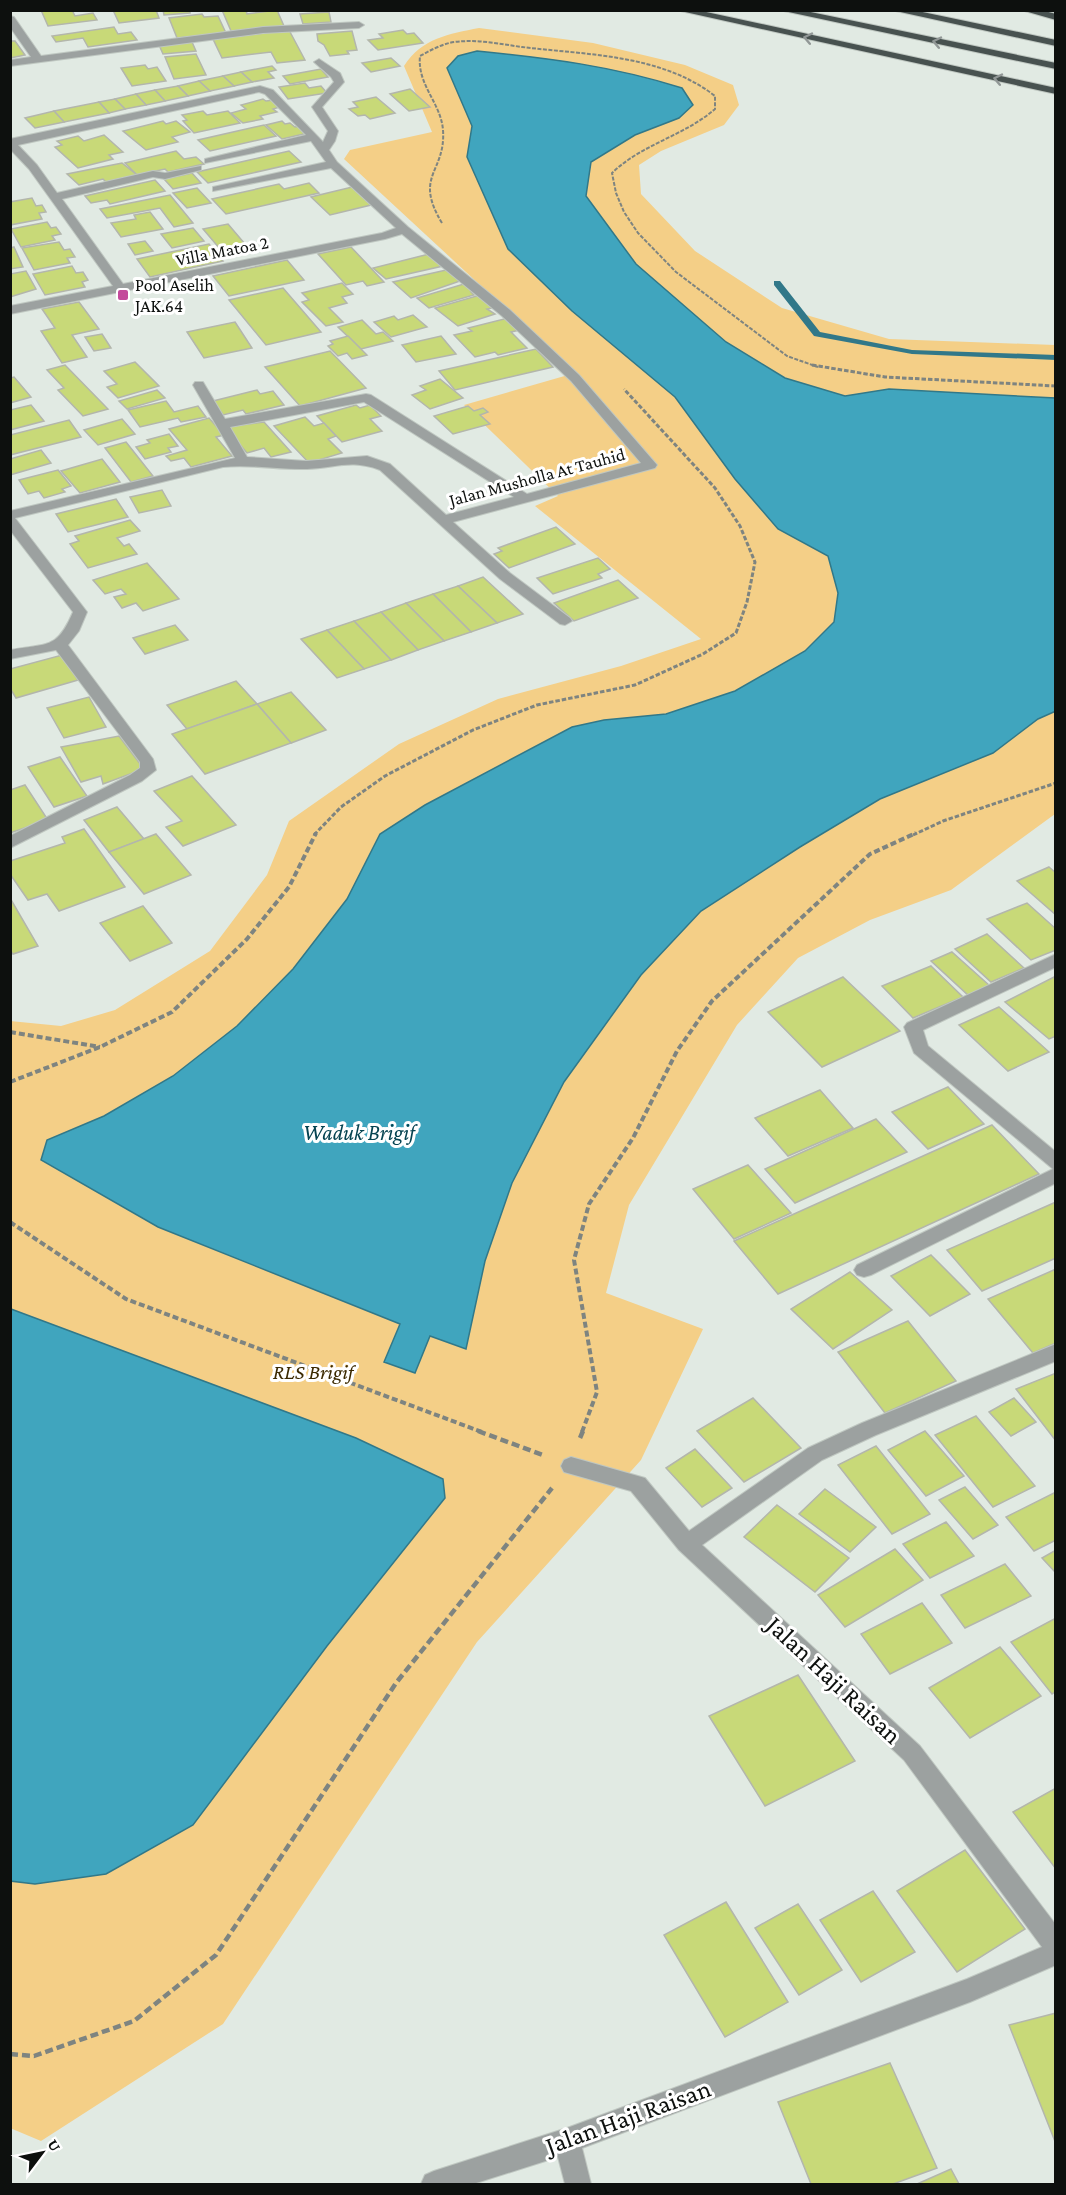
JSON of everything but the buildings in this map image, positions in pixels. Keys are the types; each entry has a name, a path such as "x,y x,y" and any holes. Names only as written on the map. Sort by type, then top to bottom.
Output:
{"highway":[{"path":"681,10 1056,91"},
{"path":"784,10 1056,66"},
{"path":"896,10 1056,43"},
{"path":"1026,10 1056,16"}],"street":[{"path":"10,19 38,59"},
{"path":"10,63 263,30 359,25"},
{"path":"319,62 336,75 339,82 318,107 332,125 334,133 333,139 324,149"},
{"path":"121,290 11,142 260,88 269,92 314,137 333,164 404,229"},
{"path":"209,161 314,137"},
{"path":"217,189 333,164"},
{"path":"54,197 153,174 165,176 197,168"},
{"name":"Villa Matoa 2","path":"10,310 121,290 385,236 404,229"},
{"name":"Jalan Musholla At Tauhid","path":"10,515 224,463 243,461 306,465 362,459 385,466 444,520 650,465 575,378 506,313 404,229"},
{"path":"199,385 243,461"},
{"path":"222,424 366,398 526,499"},
{"path":"10,520 80,612 72,631 60,645 10,655"},
{"path":"444,520 505,576 565,621"},
{"path":"10,843 148,770 147,759 60,645"},
{"path":"1056,960 914,1027 920,1049 1056,1163"},
{"path":"864,1270 1056,1175"},
{"path":"687,1545 771,1483 815,1454 869,1429 1056,1352"},
{"name":"Jalan Haji Raisan","path":"571,1466 638,1484 687,1545 912,1753 1056,1946"},
{"name":"Jalan Haji Raisan","path":"434,2184 567,2141 970,1990 1056,1953"},
{"path":"567,2141 578,2184"}],"path":[{"path":"10,2054 34,2056 134,2021 216,1955 396,1683 571,1466 597,1392 574,1260 589,1204 633,1138 677,1051 711,1001 870,854 943,821 1056,783"},
{"path":"10,1032 100,1047"},
{"path":"10,1222 126,1299 571,1466"}],"green space":[{"name":"RLS Brigif","path":"479,28 593,43 685,65 733,85 739,105 724,125 661,151 639,165 641,194 695,251 782,308 889,339 1055,345 1055,814 951,890 870,920 798,958 737,1025 629,1205 606,1293 703,1329 641,1460 477,1642 223,2024 41,2141 10,2128 10,1021 61,1026 115,1010 210,951 267,875 289,821 399,744 498,699 621,666 701,639 535,506 558,496 464,405 575,373 344,159 350,150 432,132 404,66 419,49 428,43 447,35"}],"water":[{"name":"Waduk Brigif","path":"477,51 580,64 631,74 682,88 693,105 679,118 635,135 591,162 586,196 636,264 726,342 785,378 845,396 889,389 1055,398 1056,711 1038,719 993,753 880,799 701,911 641,975 564,1082 512,1183 485,1261 466,1349 430,1336 415,1373 384,1362 400,1324 158,1227 41,1160 47,1140 104,1116 173,1076 237,1026 293,969 347,899 380,834 425,805 572,727 604,720 666,714 735,691 805,651 834,622 838,593 828,556 778,529 735,479 675,397 572,311 508,249 467,157 472,126 447,68 458,56"},
{"path":"11,1309 356,1438 443,1479 445,1498 327,1646 193,1825 106,1874 35,1884 10,1881"}],"waterway":[{"path":"777,283 817,334 912,352 1056,358"}],"place":[{"name":"Pool Aselih JAK.64","path":"123,295"}]}
